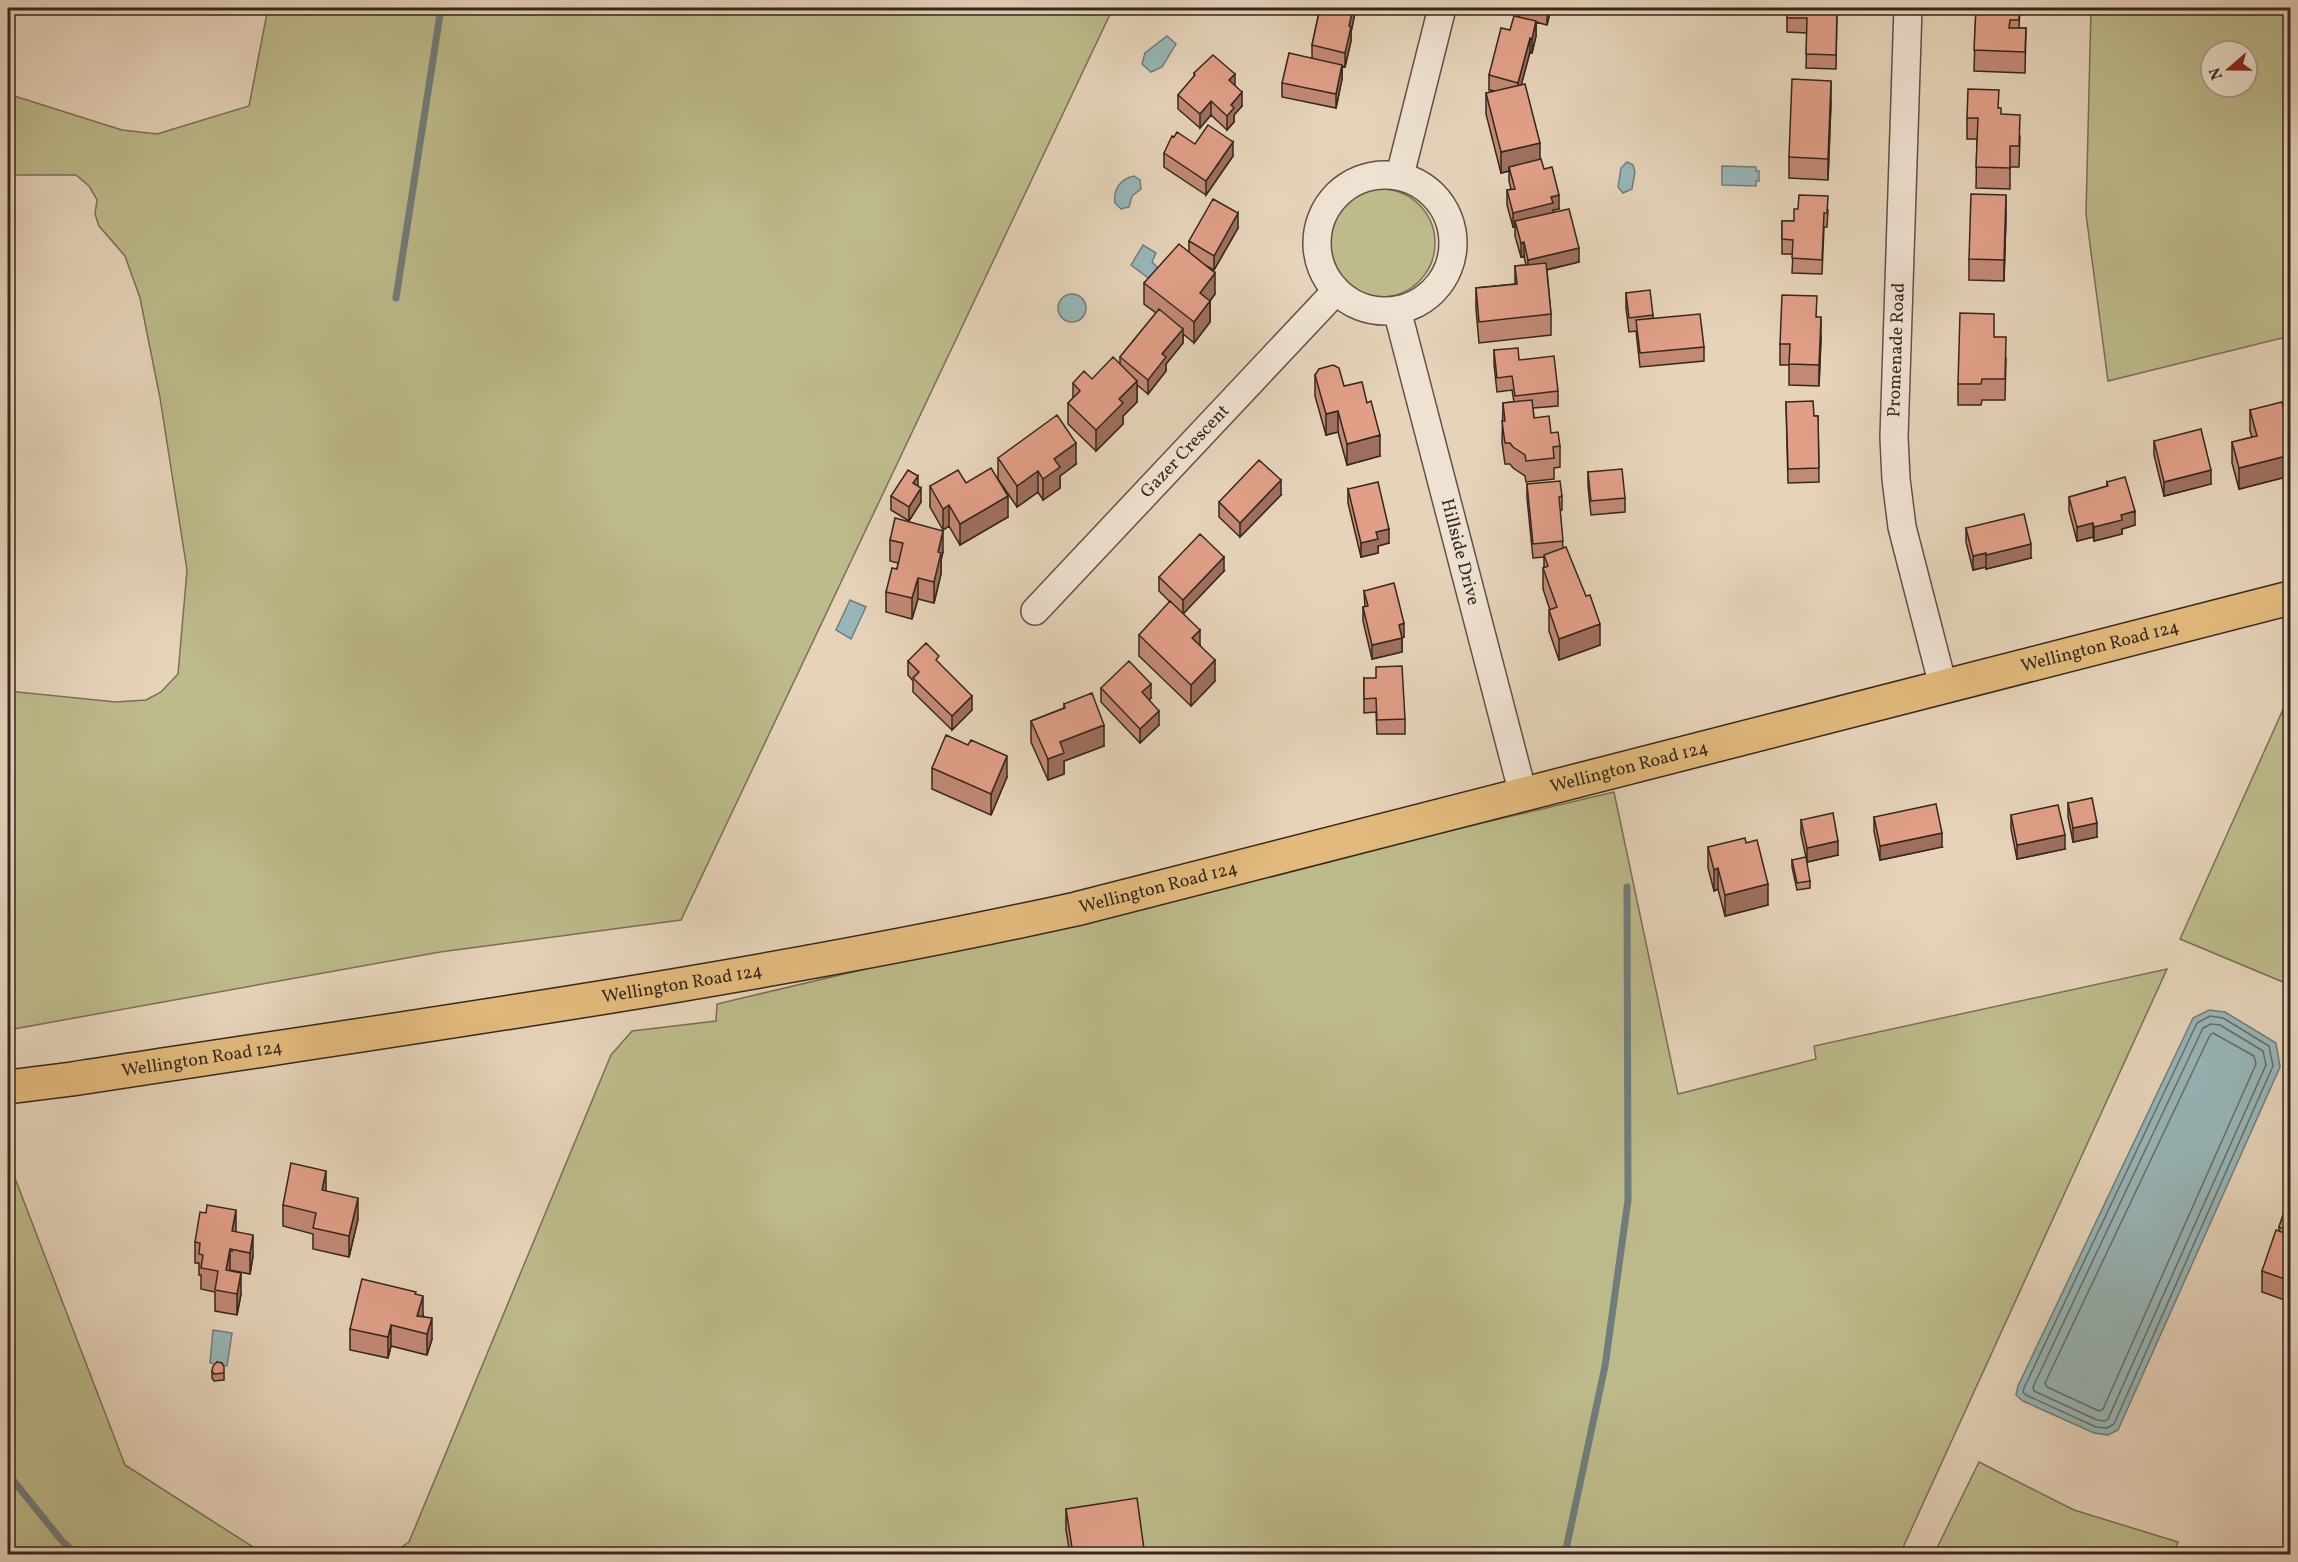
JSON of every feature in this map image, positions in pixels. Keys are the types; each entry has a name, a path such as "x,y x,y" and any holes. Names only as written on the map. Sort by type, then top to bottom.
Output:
{"main road":[{"name":"Wellington Road 124","path":"8,1088 627,993 939,939 1087,906 2290,598"}],"street":[{"path":"1400,175 1442,8"},
{"name":"Promenade Road","path":"1908,8 1894,425 1896,479 1902,527 1943,686"},
{"path":"1383,174 1400,175 1426,187 1443,207 1452,232 1452,258 1441,282 1422,301 1397,310 1375,311 1354,304 1336,291 1323,273 1317,251 1318,228 1326,207 1341,190 1361,178 1383,174"},
{"name":"Gazer Crescent","path":"1035,611 1336,291"},
{"name":"Hillside Drive","path":"1397,310 1523,794"}],"shaded area":[{"path":"268,8 1113,8 681,920 440,952 8,1030 8,691 116,702 146,700 161,692 178,674 187,570 160,398 140,298 125,256 99,226 95,214 97,200 89,186 76,175 8,175 8,94 122,130 157,134 249,106"},
{"path":"2091,8 2290,8 2290,336 2108,381 2086,214"},
{"path":"1381,189 1402,193 1419,205 1431,222 1435,243 1431,264 1419,281 1402,293 1381,297 1360,293 1343,281 1331,264 1327,243 1331,222 1343,205 1360,193"},
{"path":"2290,694 2290,985 2180,939"},
{"path":"1614,792 1678,1094 1816,1059 1814,1046 2167,969 1900,1554 391,1554 409,1542 611,1055 632,1031 716,1021 717,1004"},
{"path":"8,1160 125,1465 264,1554 8,1554"},
{"path":"1979,1462 2074,1510 2178,1542 2173,1554 1934,1554"}],"water":[{"path":"1167,36 1176,44 1162,67 1151,72 1142,64 1145,53"},
{"path":"1627,162 1633,165 1635,172 1632,189 1623,193 1618,187 1621,168"},
{"path":"1722,166 1756,167 1756,171 1759,171 1759,181 1756,181 1756,186 1722,185"},
{"path":"1134,176 1140,180 1141,189 1132,196 1129,207 1121,209 1115,203 1116,190 1121,182"},
{"path":"1143,245 1156,253 1152,262 1159,269 1151,280 1131,265"},
{"path":"1072,294 1082,298 1086,308 1082,318 1072,322 1062,318 1058,308 1062,298"},
{"path":"850,600 866,607 851,639 836,630"},
{"path":"2209,1010 2225,1012 2276,1043 2280,1067 2118,1430 2108,1435 2094,1433 2023,1401 2016,1395 2018,1386 2193,1018"},
{"path":"213,1330 232,1333 227,1366 210,1363"}],"building":[{"path":"1320,8 1353,8 1345,53 1312,45"},
{"path":"1787,8 1837,8 1836,55 1806,54 1807,18 1787,18"},
{"path":"1976,8 2019,8 2019,20 2010,20 2009,28 2026,28 2025,52 1974,50"},
{"path":"1514,16 1536,21 1518,83 1489,75 1501,28 1510,30"},
{"path":"1289,53 1342,65 1336,94 1282,83"},
{"path":"1213,55 1235,74 1229,80 1242,92 1231,105 1234,108 1227,116 1211,101 1200,114 1178,95 1195,75 1194,73"},
{"path":"1792,79 1831,81 1828,159 1789,157"},
{"path":"1525,84 1540,143 1501,152 1486,93"},
{"path":"1968,89 1999,90 1998,108 2001,108 2001,114 2020,115 2019,146 2010,146 2010,168 1976,167 1978,118 1967,118"},
{"path":"1208,125 1233,142 1206,181 1164,153 1172,136 1174,137 1177,132 1195,144"},
{"path":"1541,159 1544,169 1552,167 1559,195 1551,197 1553,203 1513,213 1507,190 1515,189 1509,167"},
{"path":"1971,194 2006,195 2004,260 1969,259"},
{"path":"1799,195 1828,196 1827,213 1824,213 1822,260 1792,258 1793,240 1782,239 1782,221 1794,221 1794,209 1798,209"},
{"path":"1213,199 1238,213 1214,256 1189,241"},
{"path":"1569,209 1579,248 1528,260 1524,242 1521,243 1515,221"},
{"path":"1179,244 1215,273 1200,293 1210,301 1194,322 1144,283"},
{"path":"1546,263 1551,314 1479,322 1476,288 1517,284 1515,266"},
{"path":"1650,290 1653,315 1629,318 1626,293"},
{"path":"1782,295 1817,296 1816,317 1821,317 1819,365 1789,364 1790,344 1780,344"},
{"path":"1159,309 1183,329 1162,354 1166,357 1148,380 1120,357"},
{"path":"1960,313 1994,314 1994,337 2006,337 2005,379 1982,379 1981,384 1958,384"},
{"path":"1700,314 1704,347 1640,353 1636,320"},
{"path":"1518,348 1519,360 1554,356 1558,391 1515,396 1512,376 1497,378 1494,350"},
{"path":"1113,357 1137,381 1119,399 1123,403 1096,430 1068,403 1080,391 1073,383 1084,371 1092,379"},
{"path":"1333,365 1339,368 1344,386 1362,382 1367,403 1371,401 1380,435 1347,444 1338,411 1326,414 1315,375 1319,369"},
{"path":"1532,400 1534,418 1549,416 1551,433 1558,432 1560,446 1553,447 1554,458 1526,461 1525,455 1510,443 1505,443 1502,421 1505,421 1503,403"},
{"path":"1813,401 1814,416 1818,416 1819,468 1788,469 1786,402"},
{"path":"2282,402 2290,436 2290,455 2239,468 2232,442 2257,436 2250,410"},
{"path":"1057,415 1076,443 1054,459 1060,467 1043,479 1038,471 1017,486 998,458"},
{"path":"2201,429 2211,470 2164,482 2154,441"},
{"path":"1259,460 1281,480 1240,523 1219,502"},
{"path":"991,468 1008,496 960,524 949,505 943,509 930,486 958,470 966,483"},
{"path":"1622,469 1625,498 1591,501 1588,472"},
{"path":"908,470 918,476 913,483 921,488 909,507 891,496"},
{"path":"2125,477 2135,511 2121,515 2122,520 2094,527 2093,523 2077,527 2069,497 2108,486 2107,482"},
{"path":"1560,481 1563,541 1533,544 1527,484"},
{"path":"1378,482 1389,529 1376,532 1378,539 1361,543 1348,489"},
{"path":"2024,514 2031,544 1973,556 1966,528"},
{"path":"895,518 943,531 938,552 941,553 934,582 918,578 912,598 886,592 892,568 897,569 903,543 890,540"},
{"path":"1200,534 1224,557 1183,600 1159,577"},
{"path":"1566,547 1586,596 1590,595 1600,624 1559,639 1549,610 1557,607 1543,568 1548,566 1544,555"},
{"path":"1394,583 1404,623 1399,625 1402,638 1372,645 1363,607 1368,606 1364,591"},
{"path":"1170,601 1200,630 1192,638 1215,660 1191,685 1139,635"},
{"path":"926,643 939,656 936,660 972,696 952,716 913,678 919,672 908,661"},
{"path":"1129,661 1151,684 1142,692 1159,711 1140,729 1101,688"},
{"path":"1402,666 1405,719 1377,720 1376,698 1364,699 1364,678 1376,678 1376,667"},
{"path":"1092,693 1104,725 1060,742 1064,753 1048,759 1031,721 1065,708 1064,704"},
{"path":"946,735 968,745 971,740 1007,756 991,794 932,768"},
{"path":"2092,798 2097,823 2073,828 2068,803"},
{"path":"1936,804 1942,833 1880,846 1874,817"},
{"path":"2058,805 2065,835 2017,845 2011,815"},
{"path":"1833,813 1838,841 1807,848 1801,820"},
{"path":"1745,838 1746,843 1757,840 1768,884 1725,895 1718,868 1714,870 1708,847"},
{"path":"1806,857 1810,881 1797,883 1792,860"},
{"path":"291,1163 326,1171 322,1190 358,1198 349,1236 313,1228 316,1213 283,1205"},
{"path":"2290,1195 2290,1231 2279,1227"},
{"path":"207,1205 236,1210 232,1231 253,1235 250,1253 230,1249 226,1270 241,1273 237,1294 215,1290 218,1271 201,1268 203,1255 199,1254 200,1243 195,1242 200,1212 206,1213"},
{"path":"2276,1230 2290,1235 2290,1281 2262,1271"},
{"path":"362,1279 416,1292 415,1294 423,1296 417,1316 432,1318 427,1334 391,1325 388,1337 350,1329"},
{"path":"217,1362 222,1363 224,1373 214,1374 212,1371"},
{"path":"1137,1498 1144,1549 1107,1554 1073,1554 1066,1509"}],"waterway":[{"path":"396,298 441,8"},
{"path":"1565,1554 1605,1366 1628,1200 1627,887"},
{"path":"8,1474 62,1541 76,1554"}]}
